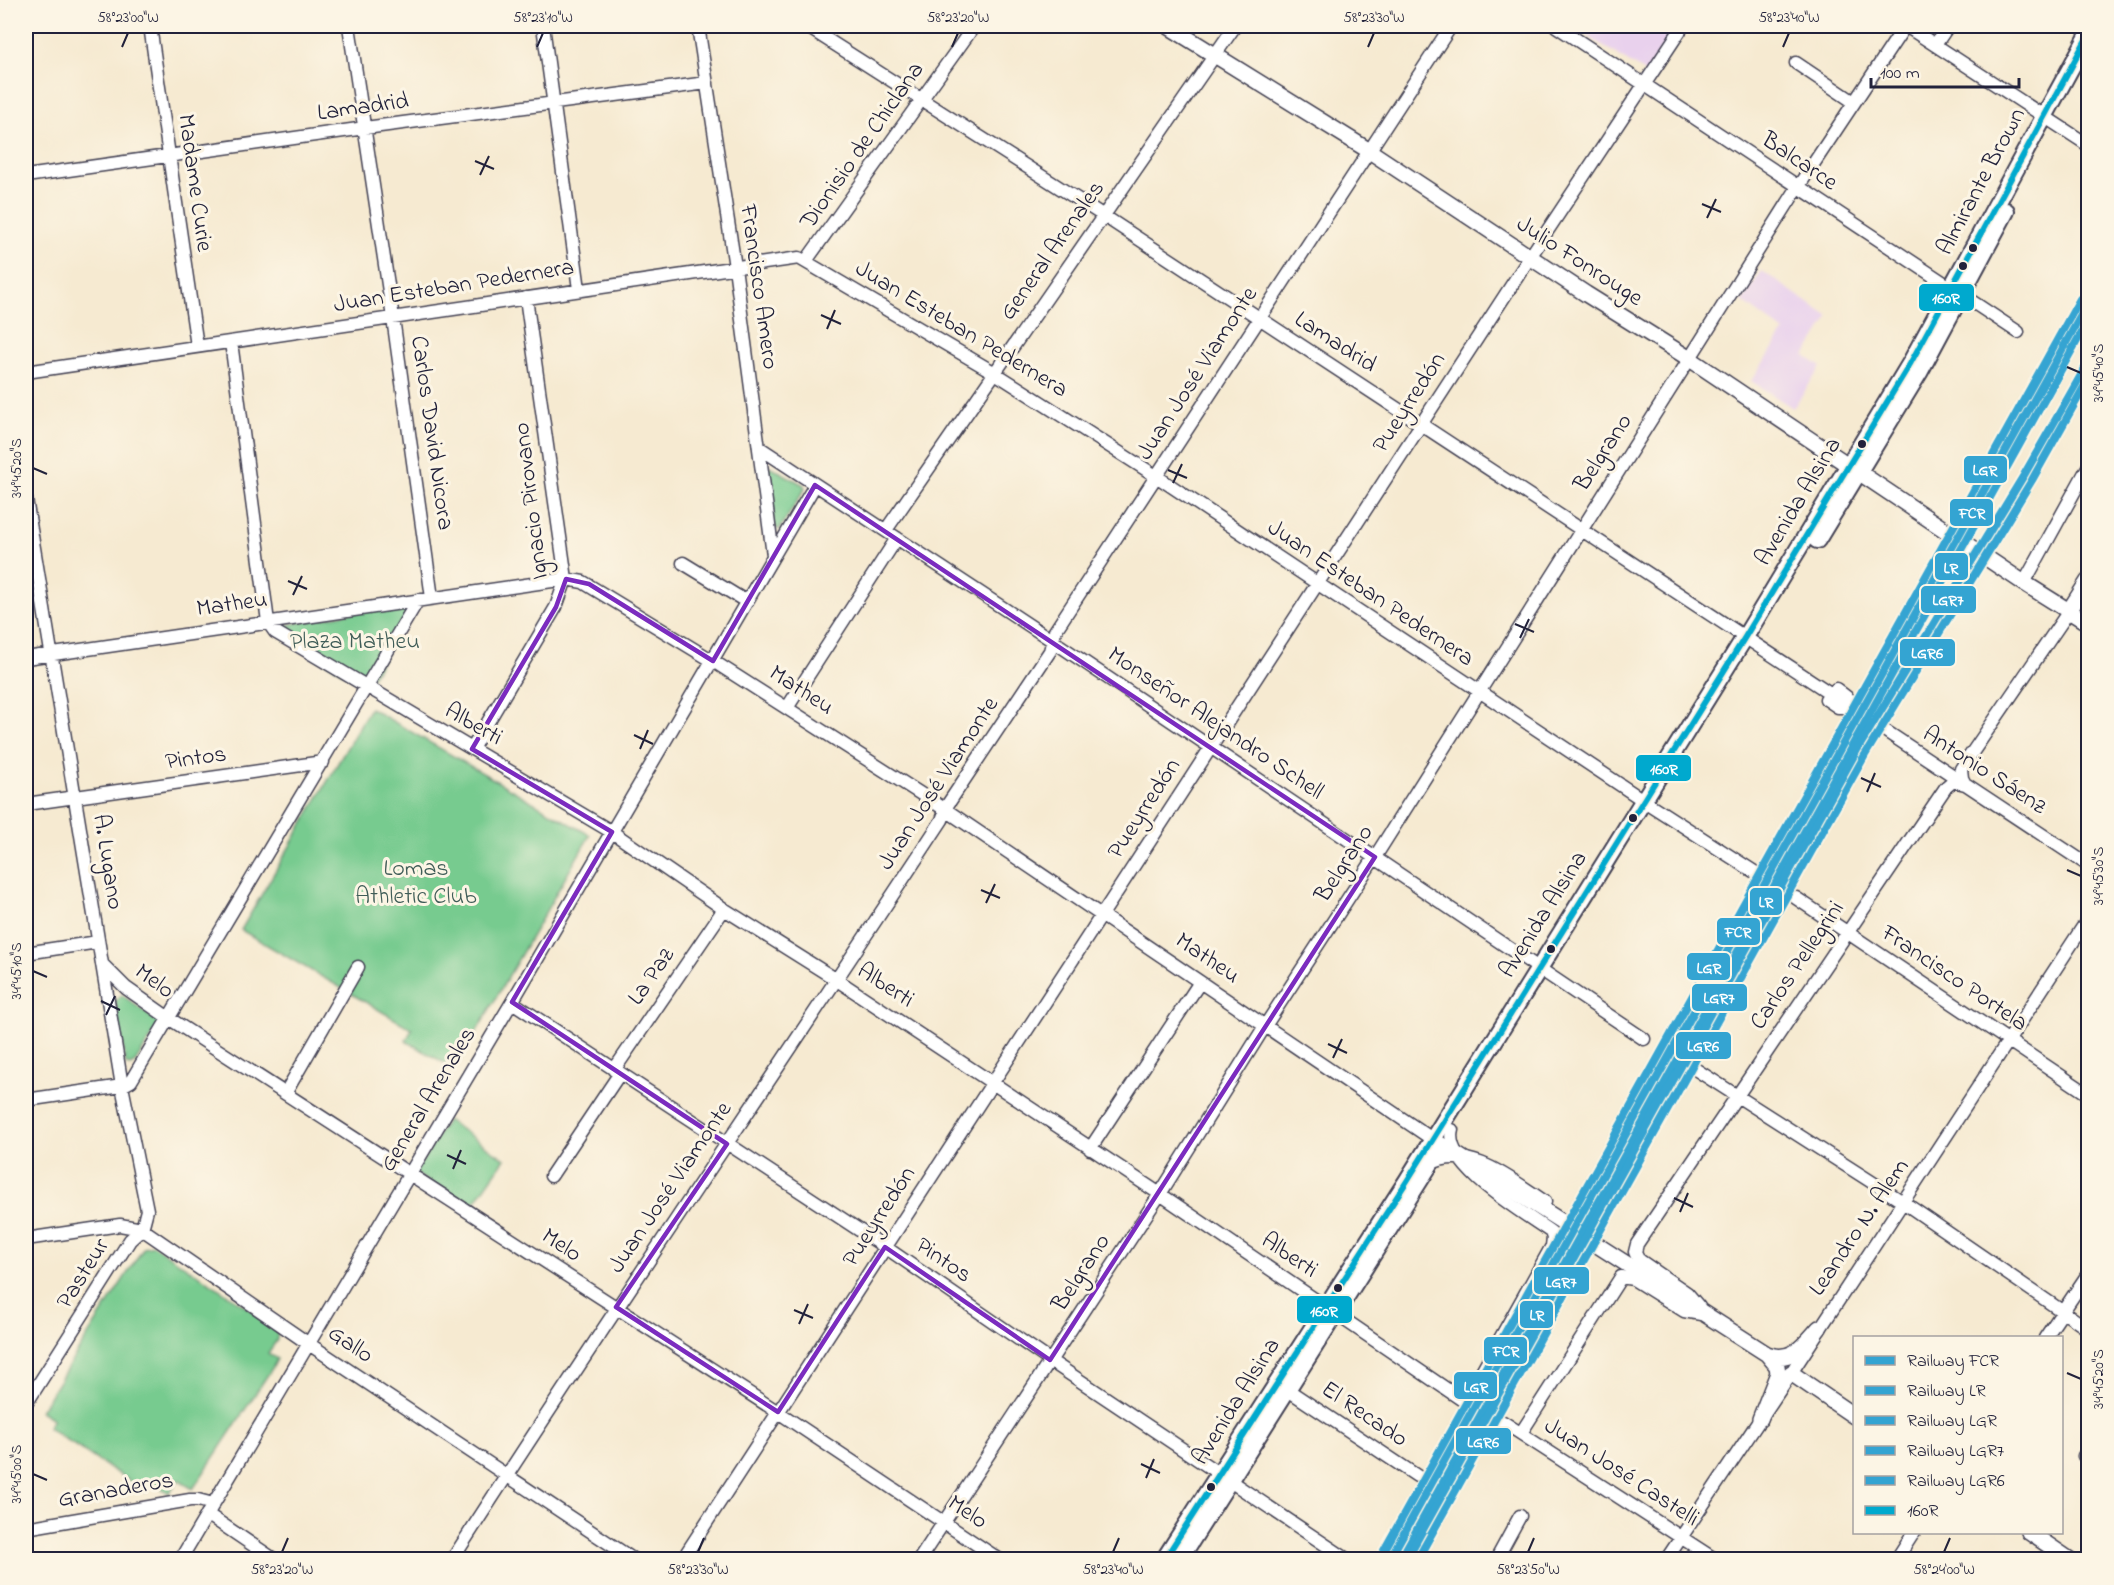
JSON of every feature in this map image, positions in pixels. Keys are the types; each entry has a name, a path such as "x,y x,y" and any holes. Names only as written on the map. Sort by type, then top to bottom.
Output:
{"main road":[{"name":"Almirante Brown","path":"1957,291 2049,119 2088,36"},
{"name":"Almirante Brown","path":"2049,119 2088,60"},
{"name":"Avenida Alsina","path":"1179,1560 1225,1477 1751,641 1855,468 1910,364 1957,291"},
{"name":"Avenida Alsina","path":"1164,1560 1288,1390 1331,1309 1430,1164 1437,1143 1452,1130 1542,972"}],"street":[{"name":"Madame Curie","path":"150,26 197,346"},
{"name":"Carlos David Nicora","path":"349,26 432,598"},
{"path":"543,26 579,289"},
{"name":"Francisco Amero","path":"698,26 735,267 773,555"},
{"name":"Lamadrid","path":"807,26 1104,216 1839,699"},
{"name":"Dionisio de Chiclana","path":"806,261 974,26"},
{"name":"Julio Fonrouge","path":"1168,26 1368,150 1690,359 2024,583 2088,623"},
{"name":"General Arenales","path":"787,708 892,534 995,373 1235,26"},
{"name":"Juan José Viamonte","path":"452,1560 616,1307 942,820 948,804 1050,651 1055,631 1451,26"},
{"name":"Balcarce","path":"1556,26 2018,332"},
{"name":"Pueyrredón","path":"682,1560 1210,747 1683,26"},
{"path":"1906,26 2088,145"},
{"name":"Belgrano","path":"919,1560 1160,1194 1264,1026 1375,857 1798,187 1906,26"},
{"path":"1935,45 1948,26"},
{"path":"1797,63 1854,102"},
{"name":"Lamadrid","path":"26,176 706,83"},
{"name":"Juan Esteban Pedernera","path":"26,372 792,257 806,261 995,373 1156,476 1647,804 1753,871"},
{"name":"Ignacio Pirovano","path":"472,749 556,608 566,579 526,298"},
{"path":"231,342 268,622"},
{"name":"Monseñor Alejandro Schell","path":"760,448 1053,641 1644,1039"},
{"path":"2024,583 2088,467"},
{"path":"713,661 815,485"},
{"name":"A. Lugano","path":"26,499 27,517 122,1086 147,1210 142,1229"},
{"path":"683,563 747,602"},
{"name":"Matheu","path":"26,658 566,579 589,584 946,810 1459,1158 1567,1221"},
{"path":"1965,784 1961,773 1966,762 2088,581"},
{"path":"26,1100 122,1086 135,1076 418,600"},
{"name":"Alberti","path":"268,622 275,632 612,832 724,909 837,980 1160,1194 1461,1399 1468,1396"},
{"name":"Lamadrid","path":"1751,641 1845,695 1849,702 1845,708 1838,707 1751,641"},
{"name":"General Arenales","path":"180,1560 713,661"},
{"name":"Antonio Sáenz","path":"1946,787 1943,777 1938,772 1882,735 1880,731 1882,726 1891,728 1946,766 1954,767 1966,762"},
{"name":"Antonio Sáenz","path":"1887,732 2088,865"},
{"name":"Pintos","path":"26,804 323,762"},
{"path":"1946,787 1953,781 1965,784"},
{"name":"Carlos Pellegrini","path":"1704,1314 1692,1298 1639,1260 1635,1252 1637,1244 1946,787"},
{"name":"Francisco Portela","path":"1796,898 2088,1094"},
{"name":"La Paz","path":"551,1176 724,909"},
{"name":"Leandro N. Alem","path":"1666,1560 2010,1041 2088,919"},
{"path":"26,953 98,942"},
{"name":"Melo","path":"102,964 126,988 170,1019 778,1412 1000,1560"},
{"path":"286,1092 358,967"},
{"path":"1090,1149 1200,982"},
{"name":"Pintos","path":"512,1002 885,1247 1348,1560"},
{"path":"1695,1068 1903,1202 2088,1329"},
{"name":"Matheu","path":"1452,1130 1451,1144 1459,1158 1487,1188 1551,1232 1553,1238 1552,1246 1468,1396"},
{"path":"1430,1164 1444,1158 1459,1158"},
{"name":"Gallo","path":"26,1239 120,1225 142,1229 309,1344 634,1560"},
{"name":"Pasteur","path":"26,1402 130,1240 142,1229"},
{"path":"1597,1245 1767,1354 1777,1366 1778,1373 1760,1419"},
{"path":"2046,1336 2088,1274"},
{"path":"1521,1433 1621,1277 1633,1279 1684,1311 1704,1314"},
{"path":"1767,1354 1784,1358 1793,1354 1819,1328"},
{"path":"1791,1373 1853,1415"},
{"name":"El Recado","path":"1288,1390 1417,1476"},
{"name":"Juan José Castelli","path":"1503,1422 1716,1560"},
{"name":"Granaderos","path":"26,1528 190,1500 198,1500 210,1509"},
{"path":"210,1509 275,1560"},
{"path":"1501,1557 1520,1516"},
{"path":"1896,1560 1913,1534"},
{"path":"2031,1534 2070,1560"}],"highlighted area":[{"path":"815,485 1375,857 1050,1360 885,1247 778,1412 616,1307 727,1144 512,1002 612,832 472,749 556,607 566,579 589,584 713,661"}],"shaded area":[{"path":"1572,26 1677,26 1646,73"},
{"path":"1762,271 1829,317 1805,356 1821,367 1793,408 1751,381 1784,332 1742,301"}],"green space":[{"path":"769,466 804,485 805,489 779,530 774,527"},
{"name":"Plaza Matheu","path":"418,600 366,687 271,628"},
{"name":"Lomas Athletic Club","path":"370,708 590,835 455,1069 406,1041 412,1029 241,930"},
{"path":"122,995 158,1022 159,1026 134,1064 130,1066 126,1065 115,1001"},
{"path":"447,1120 505,1159 470,1209 415,1173"},
{"path":"153,1245 278,1328 277,1340 268,1353 277,1359 273,1367 193,1489 178,1480 169,1493 153,1483 146,1492 48,1428 53,1419 40,1411 144,1247"}],"tunnel":[{"path":"1839,699 1887,732"},
{"path":"1567,1225 1597,1245"}],"rail line":[{"name":"LGR","path":"1381,1556 2080,299"},
{"name":"FCR","path":"1389,1560 2088,303"},
{"name":"LR","path":"1400,1560 2088,321"},
{"name":"LGR7","path":"1406,1560 1857,750 2024,475 2088,363"},
{"name":"LGR6","path":"1417,1560 1865,755 2032,480 2088,380"}],"transit line":[{"name":"160R","path":"1164,1560 1407,1181 1745,637 1910,364 2088,36"}]}
